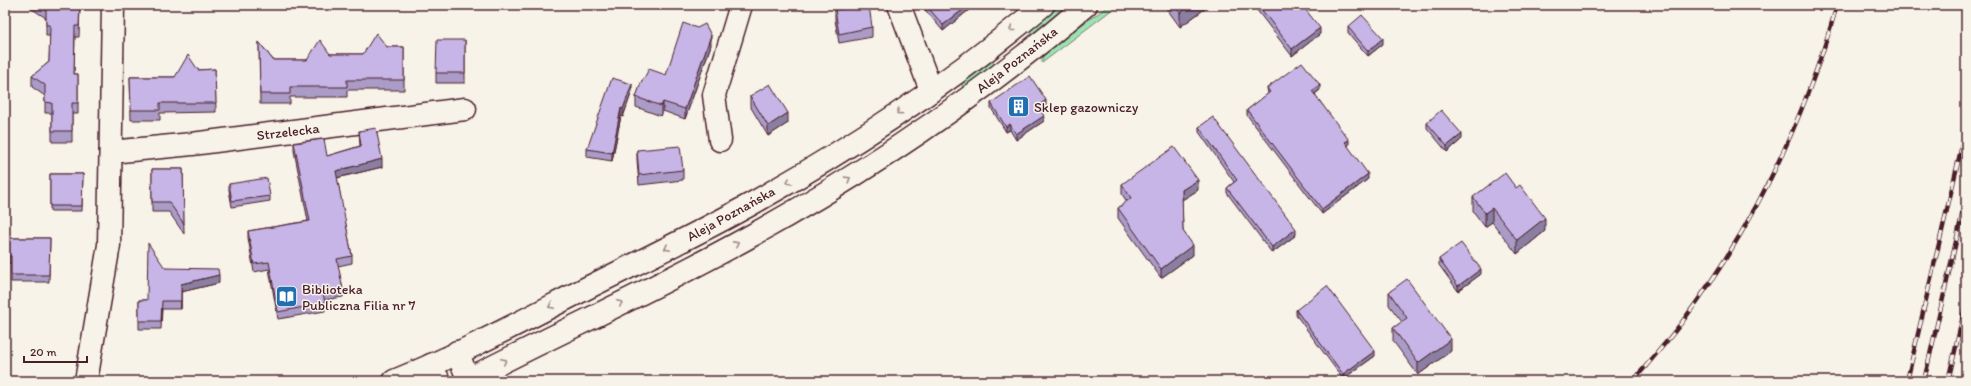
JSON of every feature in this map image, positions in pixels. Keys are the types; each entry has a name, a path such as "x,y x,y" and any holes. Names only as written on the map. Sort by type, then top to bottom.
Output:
{"main road":[{"path":"86,381 109,245 113,5"},
{"path":"720,140 714,95 741,5"},
{"path":"899,5 931,90 943,117"},
{"name":"Aleja Poznańska","path":"394,381 435,373 457,352 676,244 753,203 855,142 931,90 1043,5"},
{"name":"Aleja Poznańska","path":"468,380 747,238 837,186 943,117 1027,54 1086,5"},
{"name":"Strzelecka","path":"111,152 192,144 465,109"},
{"path":"457,352 468,380"}],"green space":[{"path":"1060,5 1069,5 1034,35 1029,32"},
{"path":"1110,5 1118,5 1042,63 1042,58 1044,55 1077,28"},
{"path":"991,60 995,65 963,88 961,82"}],"building":[{"path":"42,5 80,5 79,26 75,26 74,74 78,74 78,103 72,103 72,131 52,131 52,103 45,102 45,85 32,76 49,62 50,25 46,25 46,8"},
{"path":"869,5 872,27 839,34 835,10"},
{"path":"926,5 969,5 943,25"},
{"path":"1174,5 1191,5 1180,13"},
{"path":"1258,5 1302,5 1320,28 1292,49"},
{"path":"1362,15 1383,38 1368,51 1348,27"},
{"path":"683,23 697,28 705,24 711,35 685,109 663,102 661,106 636,97 642,80 649,69 666,75"},
{"path":"376,33 387,47 404,47 404,80 347,80 347,87 290,87 290,94 260,94 259,42 273,60 307,60 320,40 330,54 363,54"},
{"path":"437,40 465,40 465,73 436,73"},
{"path":"188,55 198,70 215,69 216,103 160,103 160,110 131,110 130,77 175,77"},
{"path":"1302,62 1320,85 1312,91 1349,140 1345,142 1368,174 1322,209 1247,110 1270,92 1267,88"},
{"name":"Sklep gazowniczy","path":"1030,76 1046,100 1038,106 1044,116 1016,134 1010,124 1006,127 991,103"},
{"path":"612,78 632,84 623,109 621,108 612,153 587,149"},
{"path":"770,84 788,113 768,126 750,96"},
{"path":"1441,110 1462,134 1447,146 1427,123"},
{"path":"1213,117 1296,229 1272,247 1227,188 1237,180 1199,127"},
{"path":"376,128 382,159 336,171 352,256 337,259 343,290 323,293 325,303 278,312 269,262 254,264 248,231 310,221 294,143 324,139 327,156 361,146 359,131"},
{"path":"680,146 683,170 639,175 637,150"},
{"path":"1174,147 1198,180 1182,190 1183,231 1193,245 1161,269 1118,208 1131,198 1122,184"},
{"path":"152,169 183,169 184,224 169,202 152,202"},
{"path":"1505,173 1516,188 1520,185 1545,218 1517,240 1492,208 1485,213 1473,197"},
{"path":"50,174 83,174 82,206 50,206"},
{"path":"267,178 270,196 232,201 229,184"},
{"path":"5,238 50,238 49,275 11,275 11,256 5,256"},
{"path":"148,243 165,268 218,269 219,275 181,284 181,301 162,301 161,321 139,321 139,300 147,300"},
{"path":"1461,243 1481,269 1458,286 1439,259"},
{"path":"1407,279 1451,339 1418,363 1393,328 1407,318 1389,292"},
{"path":"1327,286 1375,351 1343,374 1296,310"}],"railway":[{"path":"1633,381 1679,326 1710,282 1734,245 1755,207 1775,169 1810,88 1837,5"},
{"path":"1907,381 1966,128"},
{"path":"1924,381 1966,198"},
{"path":"1948,381 1966,303"},
{"path":"1963,381 1966,369"}],"place":[{"name":"Sklep gazowniczy","path":"1018,107"},
{"name":"Biblioteka Publiczna Filia nr 7","path":"286,297"}]}
